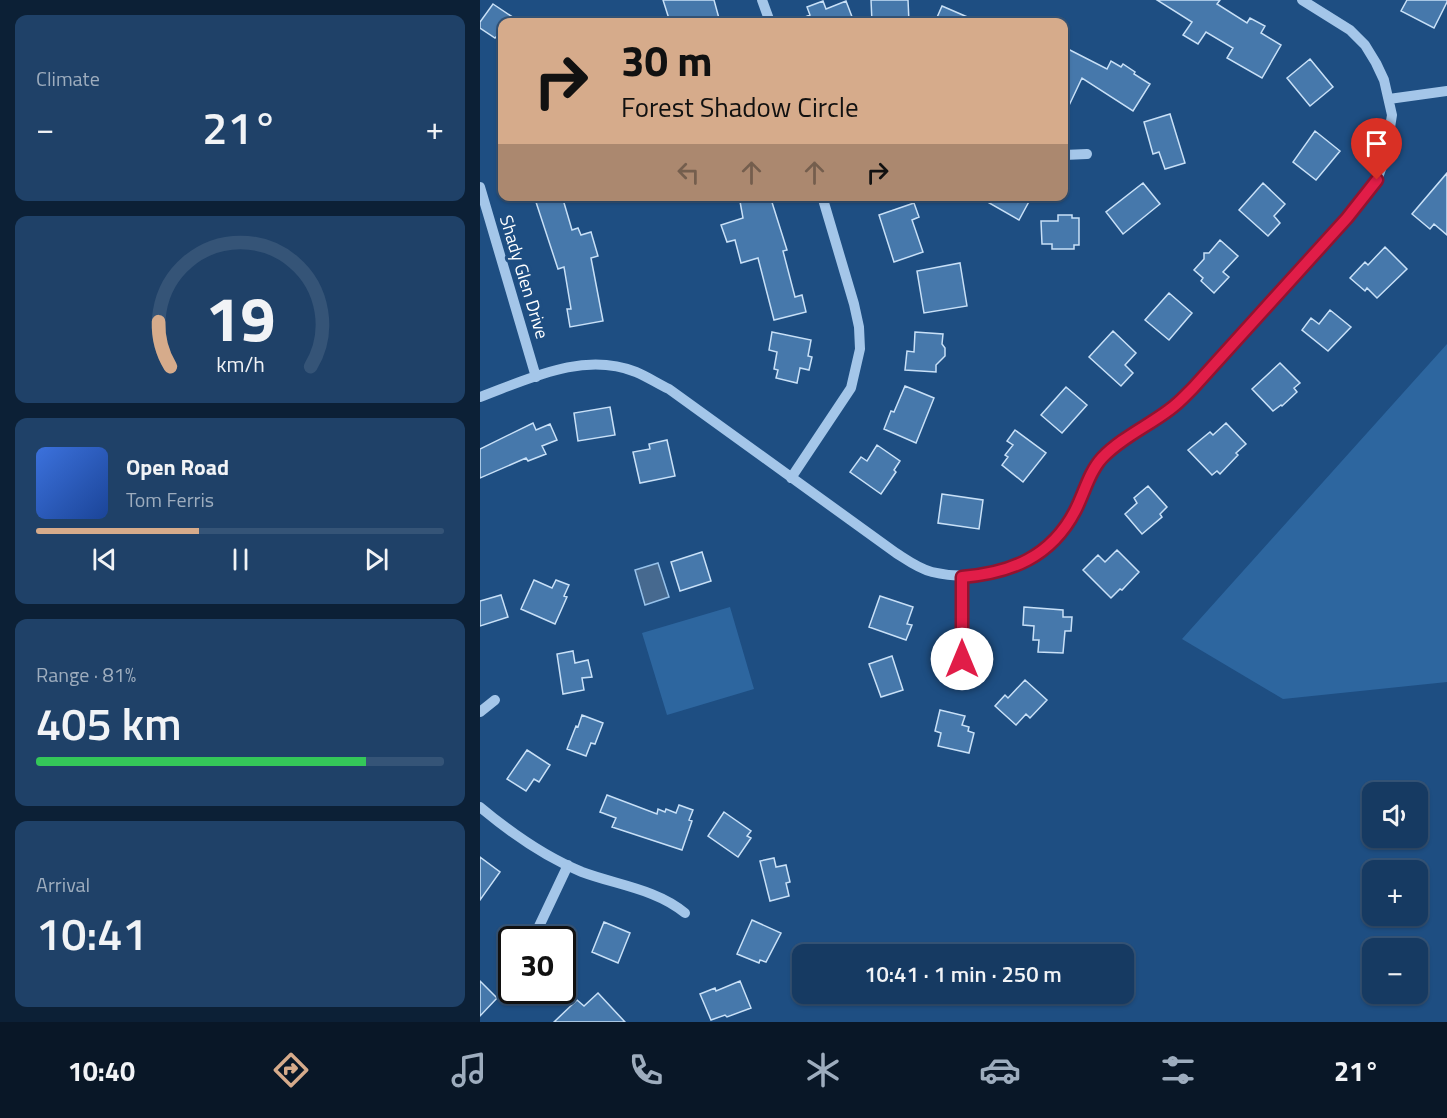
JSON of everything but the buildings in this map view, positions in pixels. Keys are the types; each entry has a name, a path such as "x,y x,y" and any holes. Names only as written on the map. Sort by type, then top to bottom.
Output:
{"street":[{"path":"762,0 769,18"},
{"path":"480,397 554,370 586,365 618,367 637,372 669,389 915,565 930,572 962,577 1005,570 1027,561 1065,528 1102,459 1129,436 1170,410 1193,388 1347,218 1377,180 1385,158 1392,115 1384,80 1365,45 1350,30 1302,0"},
{"path":"1389,99 1447,91"},
{"path":"1068,154 1087,154"},
{"name":"Shady Glen Drive","path":"480,187 484,213 536,376"},
{"path":"791,478 851,388 860,349 859,327 854,304 823,201"},
{"path":"962,577 962,659"},
{"path":"480,712 495,699"},
{"path":"480,807 514,834 568,865 665,899 685,913"},
{"path":"539,926 568,865"}],"shaded area":[{"path":"1447,344 1447,682 1283,699 1182,639"},
{"path":"658,563 669,597 645,605 635,570"},
{"path":"730,607 754,689 667,715 642,633"}],"route":[{"path":"962,659 962,577 1005,570 1027,561 1055,539 1075,511 1102,459 1129,436 1170,410 1193,388 1347,218 1377,180"}]}
